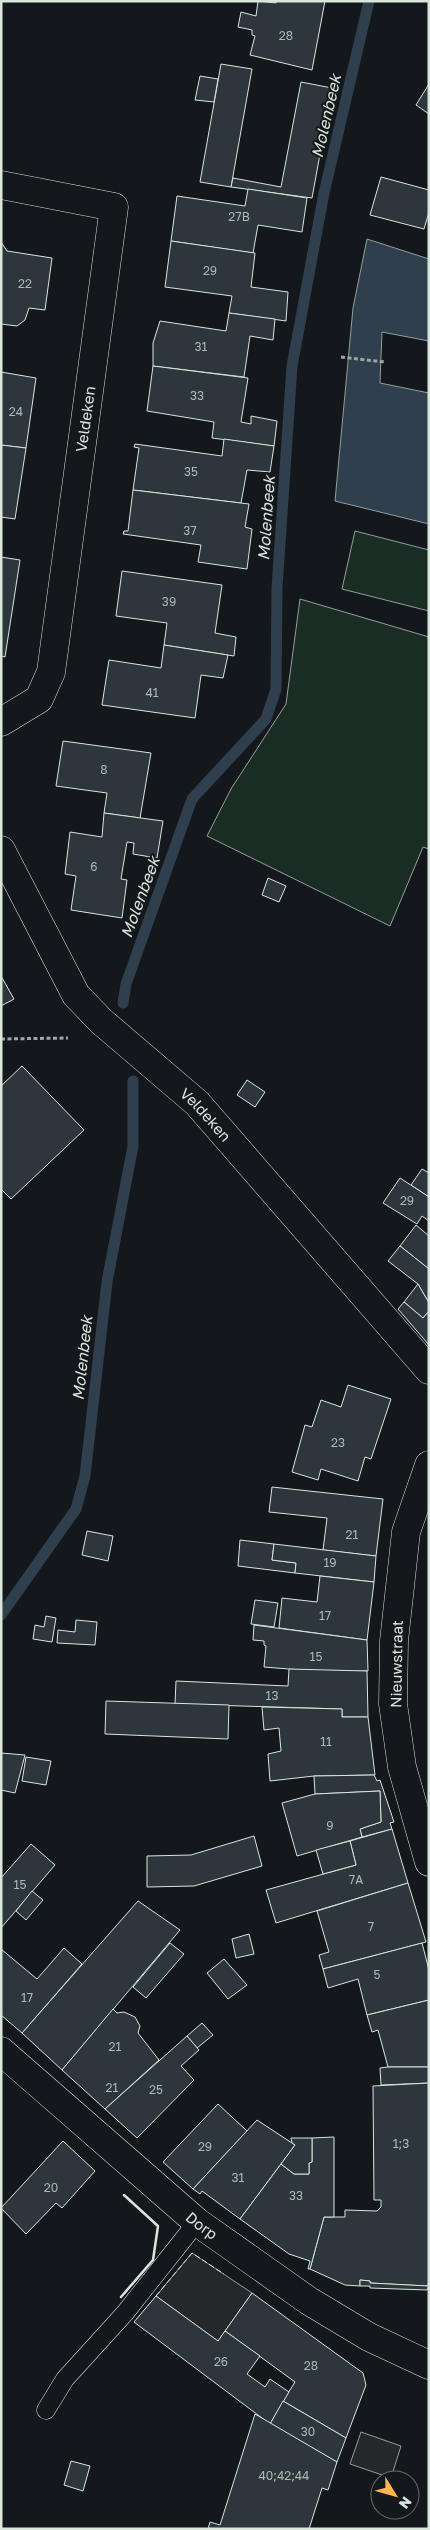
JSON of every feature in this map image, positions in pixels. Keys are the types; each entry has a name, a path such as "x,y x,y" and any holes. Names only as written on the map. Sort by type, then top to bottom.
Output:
{"street":[{"name":"Veldeken","path":"1,185 114,207 51,672 39,699 1,722"},
{"name":"Veldeken","path":"1,850 76,995 100,1021 198,1103 429,1370"},
{"name":"Nieuwstraat","path":"429,1465 406,1532 394,1641 393,1704 402,1767 429,1862"},
{"name":"Dorp","path":"1,2051 196,2222 309,2301 369,2336 429,2365"}],"lane":[{"path":"46,2410 66,2379 125,2312 196,2222"}],"path":[{"path":"341,358 385,362"},
{"path":"1,1038 84,1037 100,1021"}],"green space":[{"path":"355,531 429,550 429,611 342,589"},
{"path":"300,599 429,637 429,849 423,847 390,926 207,836 231,789 286,704"}],"shaded area":[{"path":"192,2253 252,2293 218,2341 156,2296"},
{"path":"361,2432 401,2446 394,2470 370,2471 350,2464"}],"water":[{"path":"367,239 429,259 429,341 382,332 380,383 429,393 429,524 335,501 353,308"}],"building":[{"path":"258,1 276,3 276,1 325,1 312,70 250,55 255,36 252,35 252,30 238,27 241,12 256,16"},
{"path":"221,64 252,69 231,187 200,182"},
{"path":"200,76 218,79 214,102 195,100"},
{"path":"301,82 332,88 312,198 231,187 233,178 281,187"},
{"path":"429,84 429,114 416,105"},
{"path":"381,177 429,190 429,212 424,229 370,215"},
{"path":"248,189 307,198 302,232 258,225 253,253 171,241 177,196 245,206"},
{"path":"171,241 255,253 251,287 288,292 286,321 229,313 232,296 165,287"},
{"path":"1,242 7,251 52,258 45,310 29,308 25,320 17,326 1,324"},
{"path":"229,313 275,319 273,340 250,336 244,377 153,366 153,343 160,321 226,331"},
{"path":"153,366 248,378 241,422 251,424 251,416 277,421 274,446 212,438 214,422 147,411"},
{"path":"1,372 36,378 26,448 1,445"},
{"path":"224,439 274,446 270,472 247,470 241,503 133,490 139,448 134,447 135,444 222,456"},
{"path":"1,445 26,448 15,519 1,517"},
{"path":"133,490 249,504 245,527 252,529 247,569 198,562 201,545 123,534 124,531 128,531"},
{"path":"1,557 20,560 5,657 1,656"},
{"path":"122,571 222,585 215,633 236,637 234,656 164,645 167,623 116,616"},
{"path":"164,645 228,655 223,678 201,675 195,718 102,705 109,660 161,668"},
{"path":"63,741 151,753 140,818 104,813 107,793 56,786"},
{"path":"104,813 163,821 157,858 133,854 134,843 127,842 121,879 127,880 122,918 71,910 76,876 65,874 70,832 102,837"},
{"path":"268,878 286,886 279,902 262,895"},
{"path":"1,976 14,999 1,1006"},
{"path":"22,1066 84,1130 11,1199 1,1189 1,1086"},
{"path":"247,1080 265,1092 255,1107 237,1095"},
{"path":"422,1169 429,1173 429,1197 411,1185"},
{"path":"400,1178 429,1197 429,1221 422,1216 417,1224 383,1203"},
{"path":"416,1225 429,1236 429,1269 400,1246"},
{"path":"400,1246 429,1269 429,1303 418,1284 388,1261"},
{"path":"418,1284 429,1303 429,1311 423,1318 404,1302"},
{"path":"404,1302 423,1318 429,1311 429,1345 398,1309"},
{"path":"348,1385 391,1399 371,1459 365,1457 358,1481 321,1469 318,1480 292,1472 305,1425 312,1427 321,1400 341,1407"},
{"path":"272,1487 383,1499 376,1556 323,1550 327,1518 269,1512"},
{"path":"87,1531 113,1536 108,1561 82,1555"},
{"path":"240,1540 274,1544 272,1560 296,1563 295,1573 238,1566"},
{"path":"274,1544 376,1556 374,1582 295,1573 296,1563 272,1560"},
{"path":"320,1576 374,1582 367,1640 279,1628 282,1598 317,1602"},
{"path":"255,1600 278,1603 274,1627 251,1624"},
{"path":"46,1616 56,1618 52,1642 33,1639 35,1625 44,1627"},
{"path":"76,1620 97,1622 95,1645 57,1643 58,1630 75,1632"},
{"path":"254,1625 367,1640 368,1671 313,1671 264,1667 266,1646 264,1641 253,1640"},
{"path":"289,1669 367,1671 368,1717 342,1717 342,1709 175,1704 176,1681 288,1686"},
{"path":"106,1701 229,1705 228,1739 105,1734"},
{"path":"262,1707 342,1709 342,1717 368,1717 375,1775 314,1776 270,1781 268,1754 281,1751 279,1728 264,1730"},
{"path":"1,1753 25,1755 15,1793 1,1790"},
{"path":"26,1757 51,1761 46,1785 22,1781"},
{"path":"374,1775 377,1781 380,1780 394,1822 390,1823 392,1829 362,1837 360,1829 381,1822 380,1791 315,1794 314,1776"},
{"path":"380,1791 381,1822 360,1829 362,1837 297,1856 282,1803 315,1794"},
{"path":"392,1829 408,1883 276,1923 266,1890 356,1865 350,1841"},
{"path":"254,1836 262,1866 194,1886 147,1887 147,1856 191,1855"},
{"path":"350,1841 356,1865 323,1874 316,1850"},
{"path":"31,1844 55,1865 1,1928 1,1878"},
{"path":"408,1883 426,1942 323,1969 319,1955 329,1952 317,1911"},
{"path":"32,1891 43,1900 26,1920 16,1911"},
{"path":"138,1901 180,1930 62,2070 22,2033"},
{"path":"249,1934 254,1954 236,1958 232,1939"},
{"path":"170,1943 184,1954 146,1998 133,1987"},
{"path":"422,1943 429,1970 429,2000 367,2015 358,1979 328,1988 323,1969"},
{"path":"64,1948 82,1964 22,2033 1,2015 1,1949 37,1979"},
{"path":"224,1959 247,1985 228,1999 207,1973"},
{"path":"429,2000 429,2067 388,2067 378,2030 372,2032 367,2015"},
{"path":"113,2009 117,2013 124,2012 135,2017 140,2026 138,2033 159,2060 105,2109 62,2070"},
{"path":"202,2023 213,2035 197,2048 187,2036"},
{"path":"187,2036 199,2050 181,2066 194,2080 137,2138 105,2109"},
{"path":"429,2067 429,2083 381,2085 380,2068"},
{"path":"429,2083 429,2284 426,2286 370,2283 370,2281 360,2280 360,2286 345,2285 310,2269 324,2217 345,2217 345,2210 377,2211 381,2207 381,2200 374,2200 373,2086"},
{"path":"218,2104 247,2131 193,2189 163,2162"},
{"path":"257,2120 295,2145 240,2219 202,2191 200,2194 193,2189"},
{"path":"334,2137 334,2217 324,2217 310,2269 308,2269 310,2261 289,2254 240,2219 281,2164 294,2174 309,2174 309,2163 312,2162 312,2138"},
{"path":"291,2138 312,2138 312,2162 309,2163 309,2174 294,2174 281,2164 295,2145 292,2143"},
{"path":"63,2141 95,2171 62,2208 56,2203 26,2234 1,2208"},
{"path":"360,2280 370,2281 370,2283 429,2286 427,2290 370,2288 370,2286 360,2286"},
{"path":"252,2293 363,2373 366,2385 346,2438 283,2401 295,2382 225,2331"},
{"path":"156,2296 218,2341 225,2331 260,2356 247,2374 265,2387 270,2379 289,2392 270,2424 134,2322"},
{"path":"283,2401 346,2438 337,2462 270,2424"},
{"path":"255,2414 337,2462 328,2490 322,2488 309,2529 208,2529 210,2522 220,2525"},
{"path":"71,2461 90,2466 83,2491 64,2485"}],"waterway":[{"name":"Molenbeek","path":"123,1003 126,984 192,799 266,719 276,689 277,588 292,366 324,193 369,1"},
{"name":"Molenbeek","path":"1,1615 76,1509 85,1476 107,1282 133,1146 133,1081"}],"fence":[{"path":"156,2296 192,2253 224,2274"}],"wall":[{"path":"121,2297 153,2260 158,2226 124,2195"}]}
